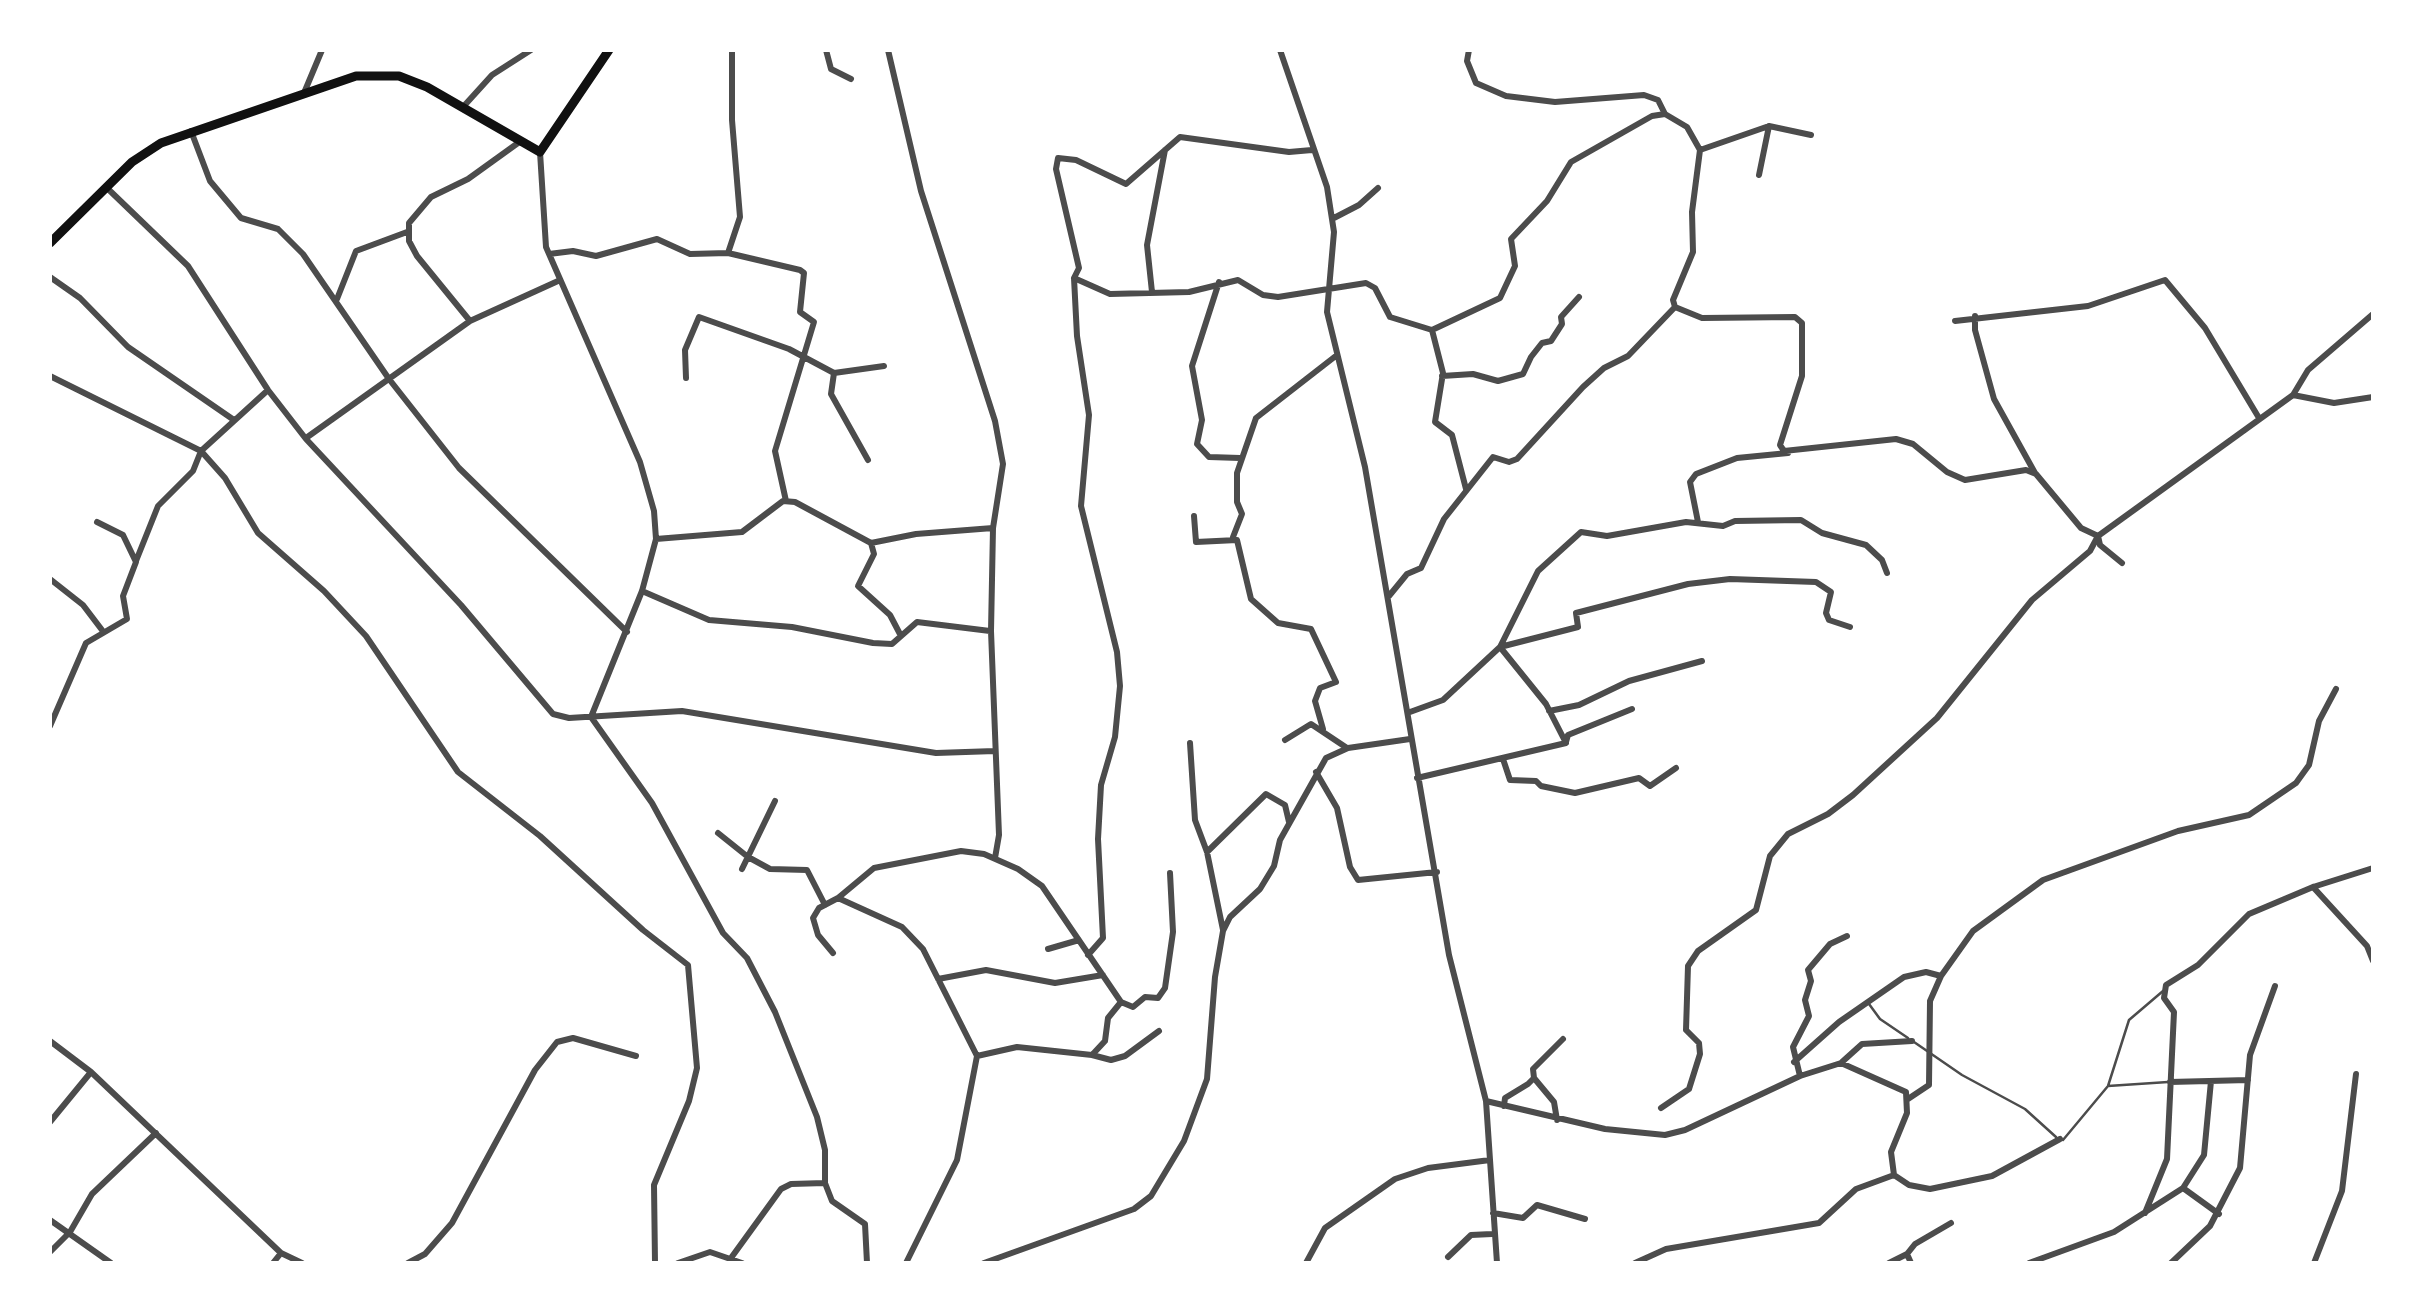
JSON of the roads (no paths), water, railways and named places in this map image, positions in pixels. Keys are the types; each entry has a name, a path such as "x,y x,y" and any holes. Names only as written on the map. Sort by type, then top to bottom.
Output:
{"main road":[{"path":"50,243 161,142 356,76 399,76 540,152 609,50"}],"street":[{"path":"303,94 322,50"},
{"path":"463,108 492,75 531,50"},
{"path":"728,253 740,217 732,120 732,50"},
{"path":"826,50 832,68 851,79"},
{"path":"888,50 921,191 995,422 1003,464 993,528 991,631 999,836 995,858"},
{"path":"1280,50 1326,188 1332,219 1327,312 1365,467 1450,956 1486,1101 1492,1234 1497,1263"},
{"path":"1389,596 1407,574 1421,568 1444,518 1493,457 1509,462 1518,458 1583,387 1628,356 1675,307 1693,252 1692,212 1700,150 1687,128 1666,114 1658,100 1644,95 1555,102 1506,96 1476,84 1469,50"},
{"path":"1074,278 1110,294 1189,292 1238,280 1263,295 1278,297 1329,286 1371,284 1390,317 1432,330 1500,298 1515,266 1511,239 1546,201 1571,162 1652,116 1666,114"},
{"path":"1700,150 1769,126 1811,135"},
{"path":"1760,175 1769,126"},
{"path":"191,131 210,181 241,218 278,229 338,300 389,379 459,468 627,632"},
{"path":"1088,956 1104,938 1098,840 1101,785 1114,738 1120,686 1117,652 1081,506 1089,415 1074,278 1078,268 1056,169 1058,158 1076,160 1126,184 1143,174 1180,137 1290,152 1312,150"},
{"path":"470,321 416,256 408,232 420,206 518,143"},
{"path":"1152,292 1147,245 1165,148"},
{"path":"540,152 542,221 549,254 640,462 654,511 656,539 642,592 590,717"},
{"path":"107,188 188,266 268,390 306,439 461,606 543,706 569,718 682,711 936,753 995,751"},
{"path":"1332,219 1359,205 1378,188"},
{"path":"338,300 356,251 408,232"},
{"path":"549,254 573,251 596,256 658,239 690,254 728,253 804,273 800,312 814,322 803,355 803,370 775,451 786,501"},
{"path":"50,277 80,298 128,348 234,420"},
{"path":"1955,321 2088,306 2165,280 2206,328 2259,418"},
{"path":"306,439 470,321 558,281"},
{"path":"1219,282 1192,366 1202,420 1197,444 1209,457 1240,458"},
{"path":"1442,376 1473,374 1498,381 1523,374 1530,358 1542,344 1551,341 1562,324 1562,316 1578,297"},
{"path":"1675,307 1702,318 1789,316 1802,323 1802,376 1780,445 1788,454"},
{"path":"1661,1108 1688,1089 1700,1054 1699,1043 1686,1030 1688,966 1698,951 1756,910 1770,856 1788,834 1828,814 1853,795 1937,718 2032,600 2090,551 2098,536 2293,395 2308,370 2373,314"},
{"path":"1975,316 1974,330 1994,399 2036,474 2081,528 2098,536"},
{"path":"686,378 685,350 698,317 803,355 834,373 884,366"},
{"path":"1432,330 1442,376 1435,422 1452,435 1466,488"},
{"path":"1323,729 1314,701 1320,688 1336,682 1329,661 1308,625 1278,623 1250,599 1233,537 1242,514 1237,502 1240,458 1256,418 1337,355"},
{"path":"834,373 831,394 868,460"},
{"path":"50,376 202,451 258,533 324,591 366,636 458,772 540,836 643,930 688,965 697,1068 689,1102 654,1186 656,1263"},
{"path":"50,726 86,642 127,619 122,596 151,515 193,471 202,451 268,390"},
{"path":"2293,395 2334,402 2373,397"},
{"path":"1698,522 1690,482 1696,474 1738,458 1896,439 1913,444 1946,472 1965,480 2026,470 2036,474"},
{"path":"656,539 742,532 772,507 786,501 796,502 870,543 916,534 993,528"},
{"path":"1194,516 1196,542 1233,537"},
{"path":"1410,712 1442,700 1500,647 1538,571 1581,532 1620,535 1698,522 1723,526 1735,521 1801,520 1822,533 1866,545 1882,560 1887,573"},
{"path":"97,522 123,536 136,562"},
{"path":"2098,536 2100,545 2122,563"},
{"path":"870,543 874,554 858,586 890,615 901,636"},
{"path":"50,578 83,604 102,630"},
{"path":"1500,647 1578,628 1576,613 1598,606 1730,579 1816,582 1831,592 1826,614 1829,620 1850,627"},
{"path":"642,592 709,620 792,626 873,642 892,644 917,622 991,631"},
{"path":"1500,647 1549,711 1566,744"},
{"path":"1549,711 1579,705 1629,682 1702,661"},
{"path":"1908,1100 1929,1085 1930,1001 1941,976 1973,931 2043,880 2178,832 2249,815 2296,783 2309,765 2320,722 2336,689"},
{"path":"1566,744 1568,735 1632,709"},
{"path":"590,717 652,803 723,933 747,958 775,1012 817,1117 825,1150 825,1183 832,1201 866,1224 866,1263"},
{"path":"1284,740 1311,724 1323,729 1340,747 1410,739"},
{"path":"984,1263 1134,1209 1152,1196 1184,1142 1207,1079 1223,931 1208,852 1195,820 1190,743"},
{"path":"1417,778 1566,744"},
{"path":"1223,931 1260,889 1316,772 1326,758 1348,748"},
{"path":"1503,759 1510,780 1536,780 1541,786 1575,793 1638,778 1650,786 1676,768"},
{"path":"1316,772 1337,808 1350,867 1358,880 1437,872"},
{"path":"1208,852 1266,794 1285,805 1290,824"},
{"path":"742,869 775,801"},
{"path":"718,832 770,869 807,870 825,905"},
{"path":"833,953 812,924 825,905 874,868 961,850 995,858 1033,878 1121,1002 1133,1007 1145,997 1158,998 1164,988 1173,932 1170,873"},
{"path":"2145,1213 2167,1159 2174,1012 2164,990 2207,957 2240,920 2314,887 2373,868"},
{"path":"2314,887 2315,894 2367,946 2373,961"},
{"path":"840,895 902,927 923,950 953,1016 977,1056 957,1160 906,1263"},
{"path":"1800,1076 1793,1046 1810,1012 1805,1000 1811,981 1808,970 1830,944 1847,936"},
{"path":"1048,950 1079,940"},
{"path":"938,978 986,970 1055,982 1104,974"},
{"path":"1794,1062 1838,1022 1904,977 1926,972 1941,976"},
{"path":"2171,1263 2192,1246 2219,1214 2240,1168 2253,1037 2275,986"},
{"path":"1092,1055 1105,1041 1108,1018 1121,1002"},
{"path":"977,1056 1017,1047 1111,1060 1126,1056 1159,1031"},
{"path":"408,1263 425,1254 452,1223 534,1070 557,1042 572,1038 636,1056"},
{"path":"1557,1120 1554,1102 1534,1078 1533,1069 1564,1039"},
{"path":"50,1041 92,1072 282,1253 302,1263"},
{"path":"1486,1101 1557,1120 1643,1136 1672,1134 1800,1076 1841,1063 1862,1044 1912,1041"},
{"path":"1841,1063 1906,1092 1903,1127 1890,1152 1894,1175 1910,1185 1930,1189 1992,1176 2060,1139"},
{"path":"50,1122 92,1072"},
{"path":"2314,1263 2342,1191 2356,1074"},
{"path":"1504,1106 1505,1098 1534,1078"},
{"path":"2029,1263 2084,1246 2184,1188 2204,1155 2212,1080"},
{"path":"2170,1082 2248,1080"},
{"path":"50,1252 70,1232 92,1194 156,1133"},
{"path":"1306,1263 1325,1228 1395,1178 1428,1168 1490,1160"},
{"path":"1635,1263 1666,1248 1819,1223 1856,1189 1894,1175"},
{"path":"731,1258 781,1189 791,1184 825,1183"},
{"path":"2184,1188 2219,1214"},
{"path":"1493,1214 1524,1218 1537,1205 1585,1220"},
{"path":"50,1220 101,1260 111,1263"},
{"path":"1889,1263 1951,1223"},
{"path":"1448,1257 1472,1235 1492,1234"},
{"path":"678,1263 710,1252 742,1263"},
{"path":"273,1263 282,1253"},
{"path":"1907,1254 1912,1263"}],"lane":[{"path":"1869,1004 1880,1019 1962,1075 2024,1109 2066,1141 2108,1086 2129,1020 2164,990"},
{"path":"2108,1086 2170,1082"}]}
